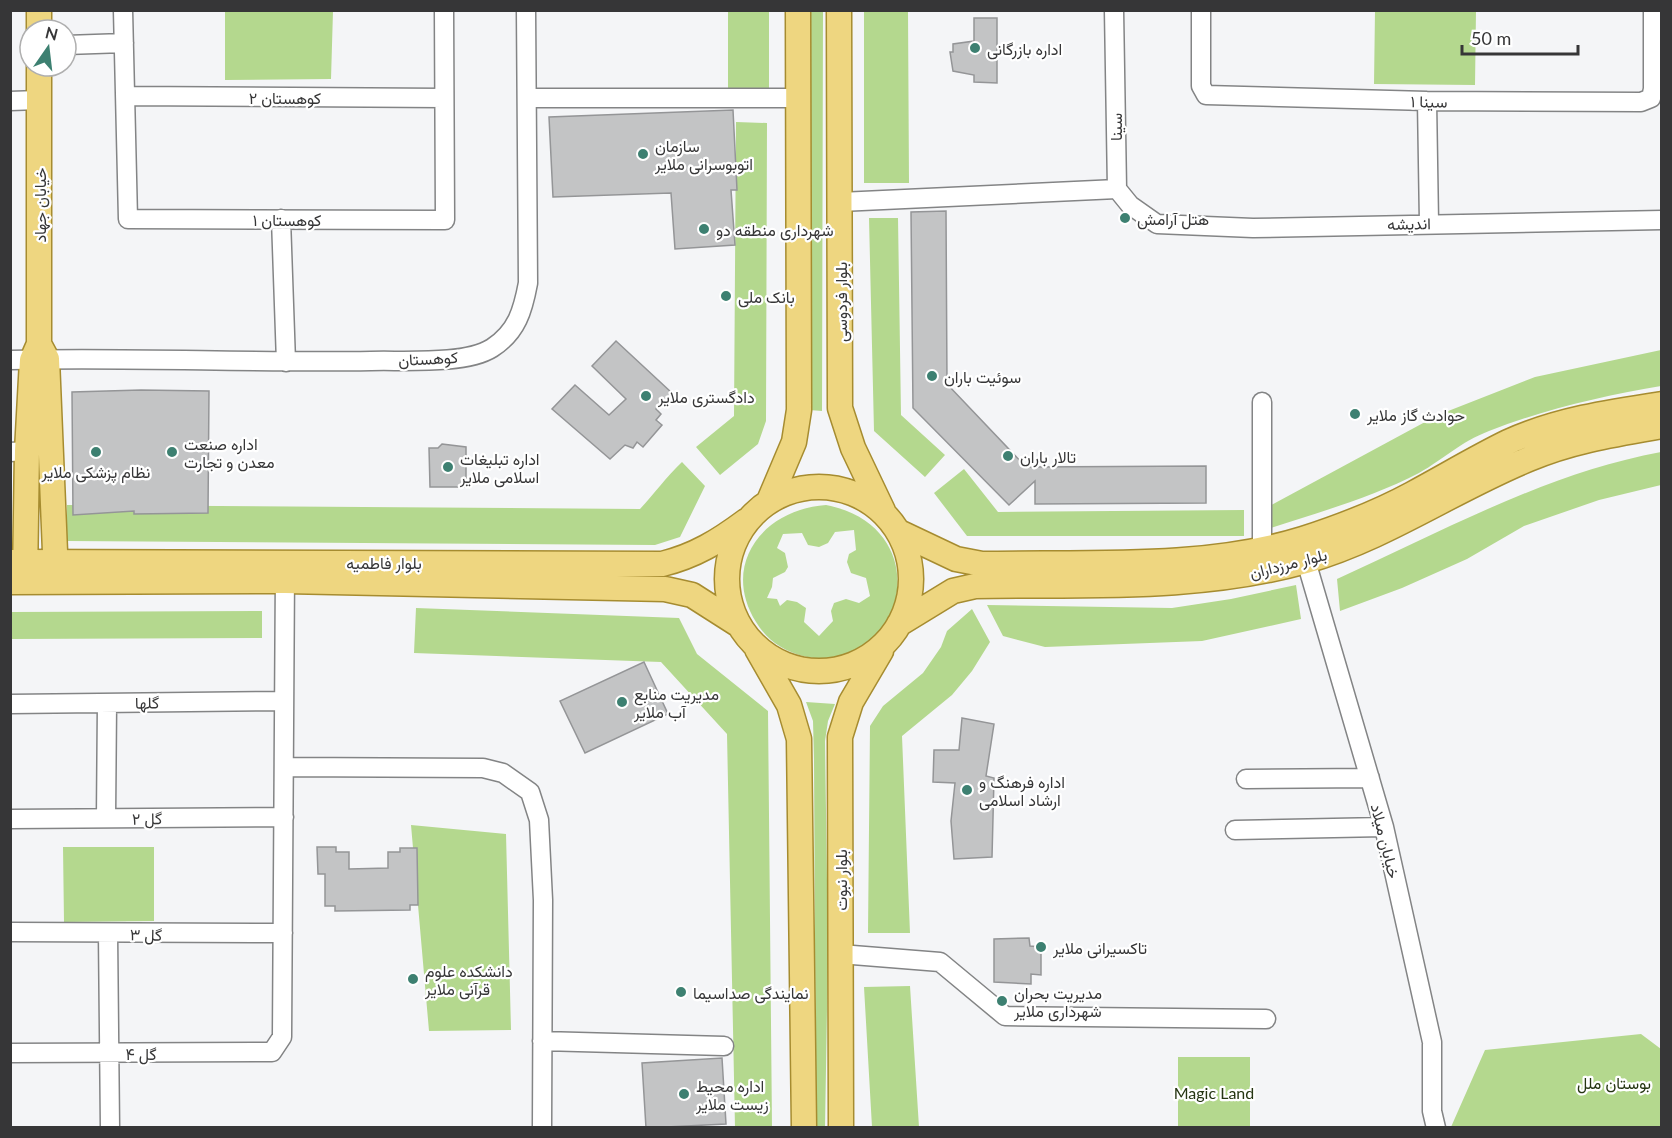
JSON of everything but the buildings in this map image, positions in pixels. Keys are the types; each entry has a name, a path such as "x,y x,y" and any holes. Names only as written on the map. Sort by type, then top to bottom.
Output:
{"main road":[{"path":"769,501 794,442 799,410 798,10"},
{"name":"بلوار فردوسی","path":"840,10 840,408 853,448 884,513"},
{"name":"خیابان جهاد","path":"18,572 19,452 32,356 39,78"},
{"name":"خیابان جهاد","path":"32,356 56,572"},
{"name":"بلوار مرزداران","path":"899,532 956,559 982,564 1168,560 1262,549 1300,540 1352,522 1410,495 1509,442 1550,426 1586,417 1662,404"},
{"name":"بلوار مرزداران","path":"900,624 923,607 953,591 975,586 1214,578 1306,561 1371,538 1529,459 1590,439 1662,426"},
{"path":"754,644 770,657 789,666 809,670 830,670 850,665 869,656 885,643 900,624 909,602 911,578 908,554 899,532 884,513 864,498 841,489 816,486 792,490 769,501 746,521 731,550 726,583 730,605 739,625 754,644 789,705 799,739 804,1128"},
{"name":"بلوار فاطمیه","path":"18,572 285,571 662,564 685,558 708,548 746,521"},
{"name":"بلوار فاطمیه","path":"285,571 665,590 692,596 739,625"},
{"name":"بلوار نبوت","path":"841,1128 840,737 851,702 885,643"}],"street":[{"path":"123,10 125,96"},
{"path":"444,10 444,98"},
{"name":"کوهستان","path":"32,356 286,362 462,357 491,349 513,331 522,314 528,283 526,10"},
{"name":"سینا","path":"1114,10 1117,189"},
{"name":"سینا ۱","path":"1201,10 1201,86 1206,95 1427,101 1641,102 1651,98 1653,88 1653,10"},
{"path":"78,45 124,43"},
{"name":"کوهستان ۲","path":"125,96 444,98"},
{"name":"کوهستان ۱","path":"125,96 128,219 445,220 444,98"},
{"path":"527,98 798,98"},
{"path":"10,101 39,100"},
{"path":"1427,101 1429,223"},
{"path":"840,202 1117,189"},
{"name":"اندیشه","path":"1117,189 1130,206 1157,224 1253,228 1662,220"},
{"path":"281,219 286,362"},
{"path":"1262,402 1262,549"},
{"name":"خیابان میلاد","path":"1306,561 1384,827 1432,1041 1432,1111 1436,1128"},
{"path":"283,933 285,571"},
{"name":"گلها","path":"10,704 284,701"},
{"path":"106,819 107,703"},
{"path":"284,767 483,768 503,773 530,792 539,820 541,866 542,1128"},
{"path":"1246,779 1370,778"},
{"name":"گل ۲","path":"10,819 284,817"},
{"path":"1235,830 1384,827"},
{"name":"گل ۳","path":"10,932 283,933"},
{"path":"108,933 110,1128"},
{"name":"گل ۴","path":"10,1053 272,1052 282,1037 283,933"},
{"path":"840,954 940,962 1005,1016 1266,1019"},
{"path":"542,1041 724,1046"}],"green space":[{"path":"225,11 333,11 331,79 225,80"},
{"path":"728,11 769,11 769,92 728,92"},
{"path":"809,11 823,11 822,411 809,410"},
{"path":"864,11 908,11 909,183 864,183"},
{"path":"1375,11 1476,11 1475,85 1374,84"},
{"path":"736,122 767,123 766,421 758,444 720,475 696,447 734,416"},
{"path":"869,218 898,218 901,415 945,455 925,477 874,431"},
{"path":"1661,350 1661,386 1574,404 1510,423 1469,440 1428,468 1401,482 1265,530 1262,510 1438,415 1535,377"},
{"path":"1661,452 1661,485 1599,500 1524,526 1467,559 1402,588 1340,611 1337,579 1456,523 1536,489 1577,474"},
{"path":"682,462 705,486 680,537 655,545 67,541 67,505 640,509"},
{"path":"964,469 998,512 1244,510 1244,536 967,536 934,493"},
{"path":"826,505 863,519 886,542 897,569 896,598 885,625 865,646 837,657 803,656 782,648 760,628 746,600 743,580 746,561 754,543 767,528 784,517 804,509","holes":["854,530 856,550 849,554 847,562 851,573 866,578 870,596 859,603 846,599 834,603 831,611 833,621 819,636 804,622 806,608 797,602 787,600 780,606 777,599 767,598 773,578 785,572 788,567 785,553 777,548 783,534 802,533 808,545 819,547 828,543 835,532"]},
{"path":"1296,585 1301,619 1202,641 1045,647 1003,636 987,605 1172,608 1231,599"},
{"path":"416,608 679,618 697,654 768,711 772,1127 735,1127 727,734 661,662 414,653"},
{"path":"972,609 990,642 972,671 952,695 902,736 910,933 868,933 870,726 883,706 923,673 941,647 947,631"},
{"path":"262,611 262,638 11,639 11,612"},
{"path":"806,702 835,704 828,721 825,741 828,950 825,1128 816,1127 814,760 813,721"},
{"path":"411,825 506,834 511,1030 429,1031"},
{"path":"63,847 154,847 154,921 64,922"},
{"path":"910,986 919,1127 872,1127 864,987"},
{"name":"بوستان ملل","path":"1641,1034 1661,1049 1661,1127 1451,1127 1485,1050"},
{"name":"Magic Land","path":"1178,1057 1250,1057 1250,1126 1178,1126"}],"place":[{"name":"اداره بازرگانی","path":"975,48"},
{"name":"سازمان اتوبوسرانی ملایر","path":"643,154"},
{"name":"هتل آرامش","path":"1125,218"},
{"name":"شهرداری منطقه دو","path":"704,229"},
{"name":"بانک ملی","path":"726,296"},
{"name":"سوئیت باران","path":"932,376"},
{"name":"دادگستری ملایر","path":"646,396"},
{"name":"حوادث گاز ملایر","path":"1355,414"},
{"name":"نظام پزشکی ملایر","path":"96,452"},
{"name":"اداره صنعت معدن و تجارت","path":"172,452"},
{"name":"تالار باران","path":"1008,456"},
{"name":"اداره تبلیغات اسلامی ملایر","path":"448,467"},
{"name":"مدیریت منابع آب ملایر","path":"622,702"},
{"name":"اداره فرهنگ و ارشاد اسلامی","path":"967,790"},
{"name":"تاکسیرانی ملایر","path":"1041,947"},
{"name":"دانشکده علوم قرآنی ملایر","path":"413,979"},
{"name":"نمایندگی صداسیما","path":"681,992"},
{"name":"مدیریت بحران شهرداری ملایر","path":"1002,1001"},
{"name":"اداره محیط زیست ملایر","path":"684,1094"}]}
